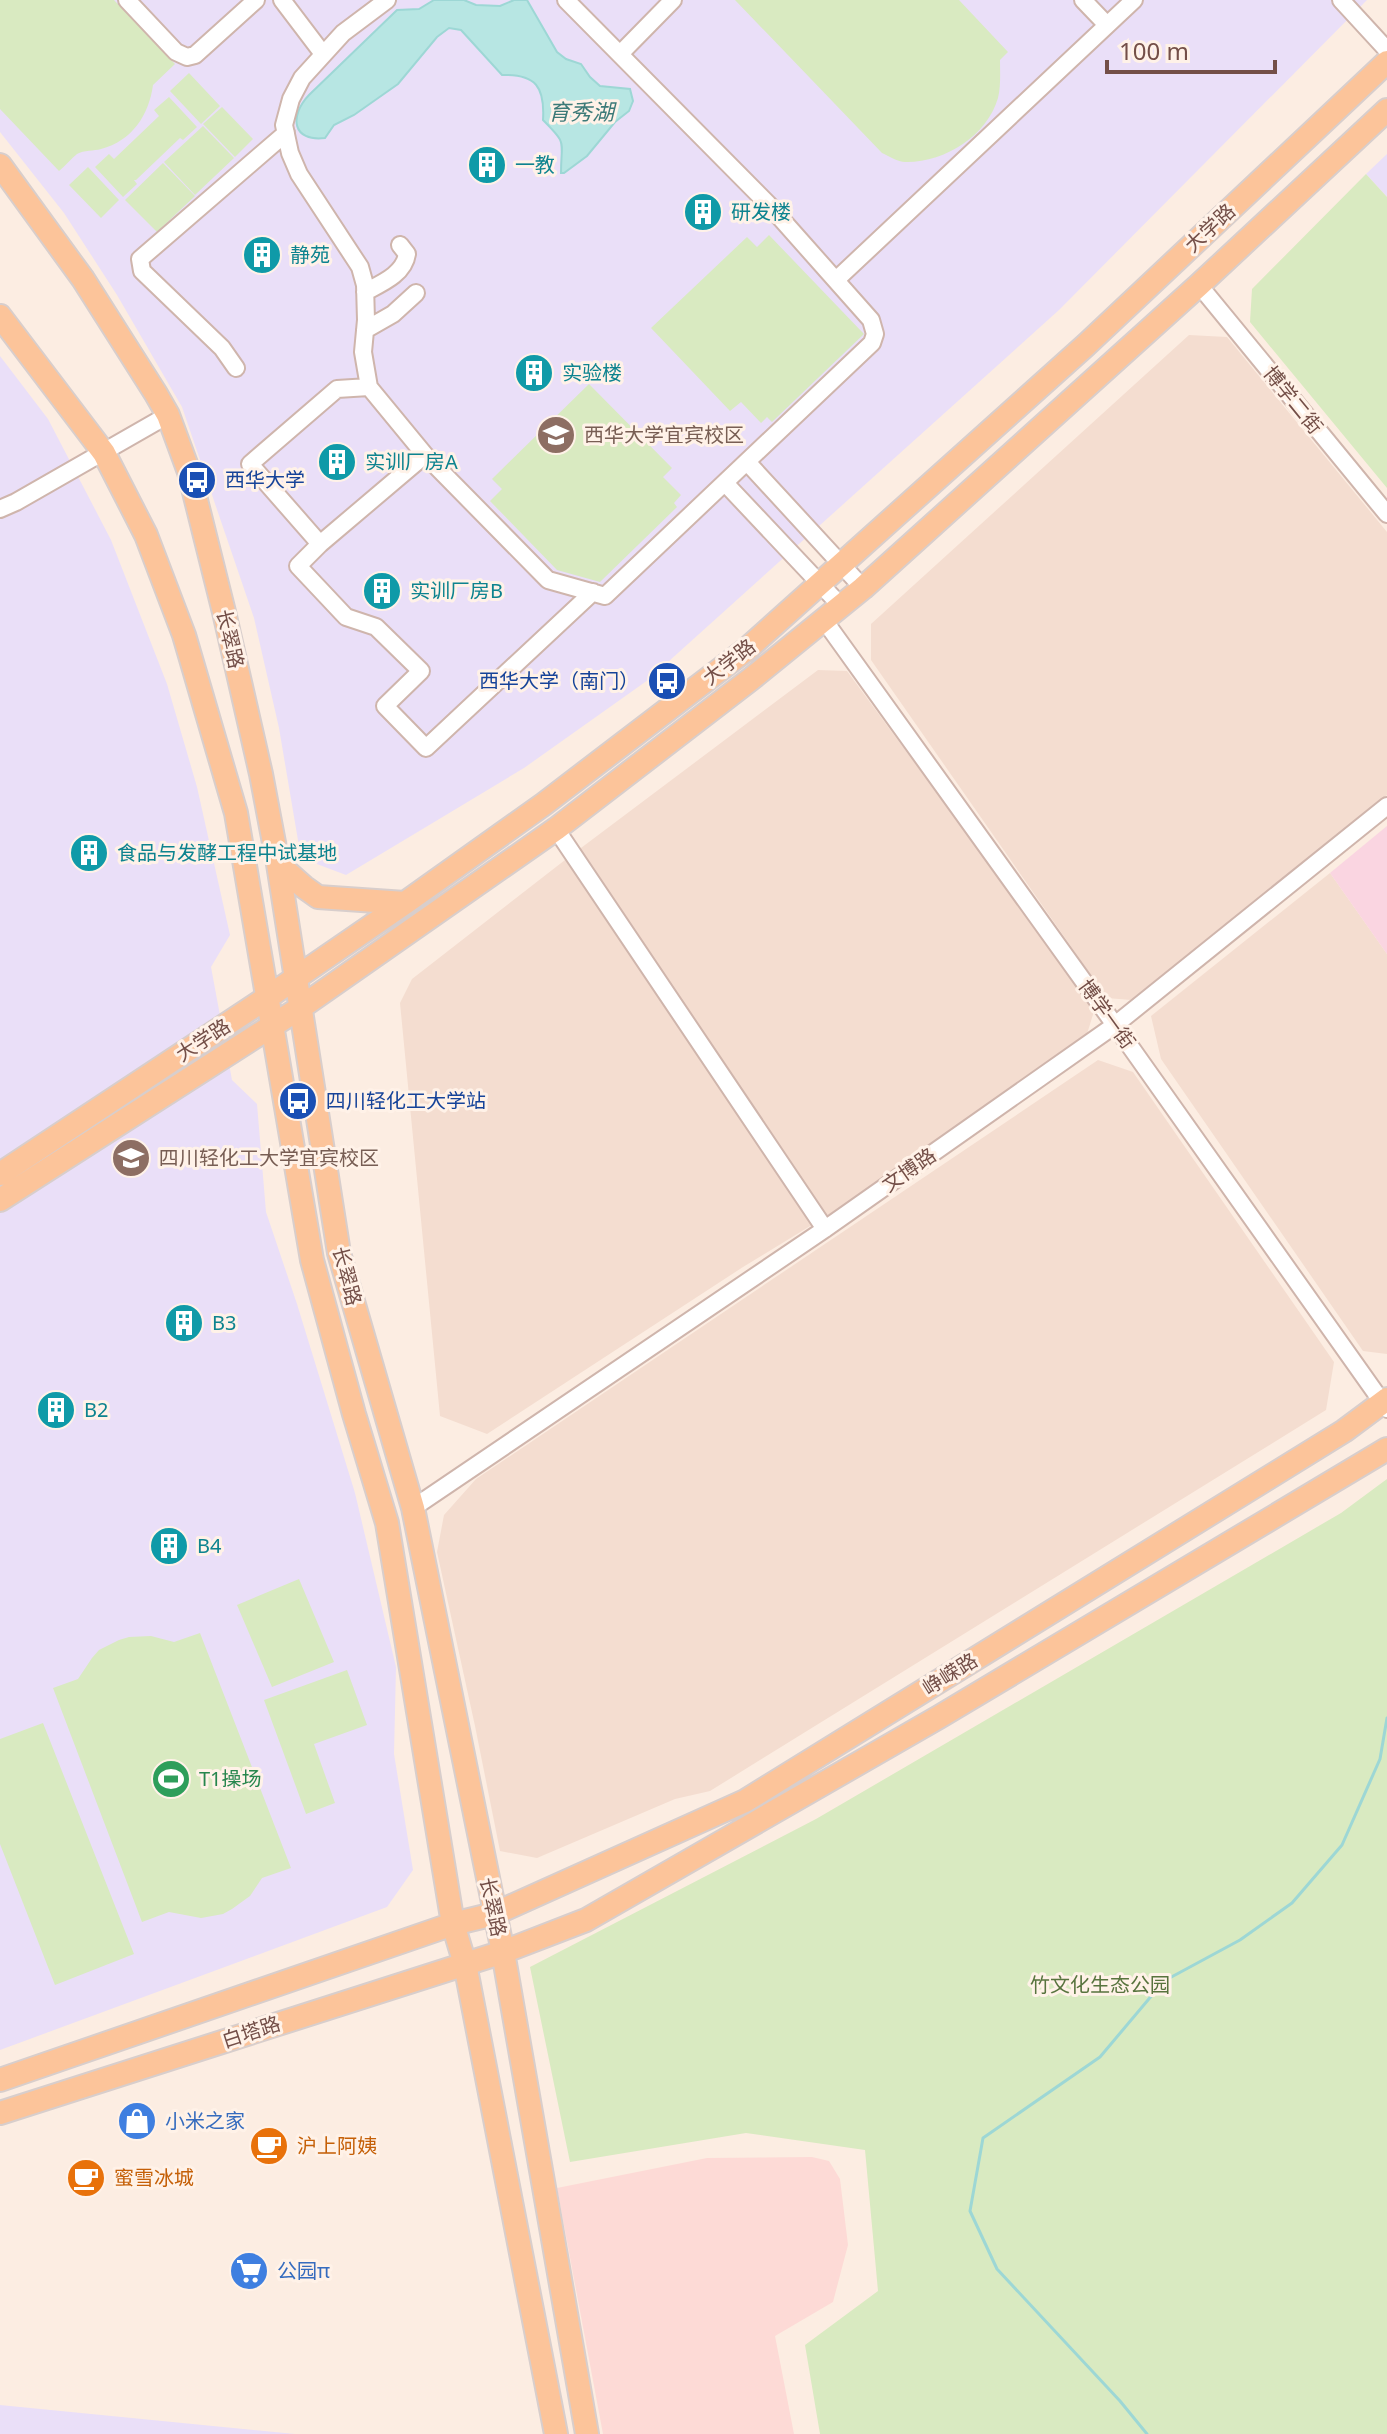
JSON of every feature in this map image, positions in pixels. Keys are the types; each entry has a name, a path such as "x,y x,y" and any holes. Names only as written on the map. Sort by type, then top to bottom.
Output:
{"main road":[{"name":"大学路","path":"0,1174 405,903 544,804 747,649 1086,345 1387,62"},
{"name":"大学路","path":"0,1200 300,1008 556,829 751,679 863,588 1199,285 1387,110"},
{"name":"长翠路","path":"0,165 83,279 168,415 189,472 261,774 339,1253 413,1508 503,1952 587,2434"},
{"name":"长翠路","path":"0,316 104,453 146,535 184,635 236,813 312,1260 387,1523 453,1924 465,1964 556,2434"},
{"path":"278,864 318,897 405,903"},
{"name":"峥嵘路","path":"494,1914 745,1801 1385,1404"},
{"name":"峥嵘路","path":"503,1952 586,1920 939,1717 1387,1449"},
{"name":"白塔路","path":"0,2080 453,1924 494,1914"},
{"name":"白塔路","path":"0,2113 503,1952"}],"street":[{"path":"127,0 176,52 187,57 195,55 256,0"},
{"path":"282,0 323,54"},
{"path":"387,0 343,33 323,54 295,90 286,111 290,153 299,174 360,267 365,292 363,352 369,387 425,455 548,580 605,596 872,343 875,334 871,320 768,204 566,0"},
{"path":"620,54 673,0"},
{"path":"1083,0 1107,25"},
{"path":"836,280 1134,0"},
{"path":"1341,0 1387,50"},
{"path":"236,368 222,348 142,271 140,259 286,133"},
{"path":"365,292 403,267 407,254 400,245"},
{"name":"博学二街","path":"1199,285 1387,514"},
{"path":"365,330 393,314 416,293"},
{"path":"320,544 250,464 337,389 369,387"},
{"path":"0,509 168,415"},
{"path":"425,455 298,566 346,617 376,627 421,671 385,706 426,748 593,592"},
{"path":"748,463 863,588"},
{"name":"博学一街","path":"725,483 821,584 832,613 1115,1025 1385,1404"},
{"name":"文博路","path":"413,1508 825,1229 1115,1025 1387,806"},
{"path":"556,829 825,1229"}],"shaded area":[{"name":"西华大学宜宾校区","path":"0,0 1367,0 1059,310 648,680 524,768 346,875 301,858 279,728 254,618 182,407 117,295 64,213 0,132"},
{"path":"1387,154 1387,197 1366,174"},
{"path":"1189,335 1227,337 1387,532 1387,795 1131,1000 1107,998 871,660 871,624"},
{"name":"四川轻化工大学宜宾校区","path":"0,356 48,419 111,540 167,684 197,787 230,935 211,967 232,1080 257,1104 266,1212 355,1493 396,1667 394,1754 413,1870 387,1907 0,2050"},
{"path":"818,670 847,671 1095,1008 1087,1034 833,1212 487,1434 440,1416 400,1003 412,979"},
{"path":"1387,826 1387,954 1330,873"},
{"path":"1330,873 1387,954 1387,1354 1363,1351 1161,1059 1151,1016"},
{"path":"1098,1060 1133,1072 1334,1362 1326,1410 710,1791 675,1799 537,1858 500,1851 437,1552 444,1515 476,1479"},
{"path":"812,2157 829,2161 840,2179 848,2245 833,2302 775,2336 794,2434 603,2434 557,2188 707,2158"},
{"path":"0,2405 295,2434 0,2434"}],"green space":[{"path":"0,0 114,0 175,64 153,85 148,107 130,133 112,145 77,154 59,171 0,109"},
{"path":"735,0 959,0 1008,52 1000,60 998,98 984,124 962,145 934,158 905,162 896,160 882,153"},
{"path":"189,73 220,106 201,124 170,91"},
{"path":"169,97 197,127 183,140 180,138 134,180 137,184 123,197 95,167 109,154 114,159 159,116 154,110"},
{"path":"222,107 253,139 235,157 203,124"},
{"path":"203,126 234,158 195,195 164,162"},
{"path":"163,163 195,196 157,232 125,200"},
{"path":"88,167 119,200 101,218 69,185"},
{"path":"1366,174 1387,197 1387,488 1250,322 1252,289"},
{"path":"769,235 864,334 772,422 767,417 761,423 741,402 730,411 651,328 747,237 757,247"},
{"path":"589,384 672,468 663,477 681,495 674,503 677,507 600,582 557,570 490,501 502,489 492,479"},
{"name":"竹文化生态公园","path":"1387,1479 1387,2434 820,2434 805,2345 878,2291 865,2150 746,2133 570,2162 530,1967 816,1819 1341,1513"},
{"path":"299,1579 334,1662 272,1687 237,1605"},
{"path":"200,1633 291,1868 262,1878 250,1896 223,1914 201,1918 169,1912 142,1922 53,1688 78,1679 99,1650 119,1640 151,1636 174,1642"},
{"path":"347,1670 367,1725 314,1744 335,1803 306,1814 264,1700"},
{"path":"43,1723 134,1954 55,1985 0,1844 0,1739"}],"water":[{"name":"育秀湖","path":"434,0 464,0 476,5 500,6 514,0 527,0 557,52 581,64 600,86 630,89 633,101 629,111 615,122 587,156 561,173 560,139 543,120 542,99 536,85 523,77 502,75 461,30 449,28 437,37 398,84 334,125 325,138 314,138 300,132 297,126 298,111 309,95 397,10 419,9"}],"waterway":[{"path":"1147,2434 997,2269 970,2211 983,2138 1100,2057 1164,1981 1240,1940 1292,1903 1342,1845 1380,1759 1387,1718"}],"place":[{"name":"一教","path":"487,165"},
{"name":"研发楼","path":"703,212"},
{"name":"静苑","path":"262,255"},
{"name":"实验楼","path":"534,373"},
{"name":"西华大学宜宾校区","path":"556,435"},
{"name":"实训厂房A","path":"337,462"},
{"name":"西华大学","path":"197,480"},
{"name":"实训厂房B","path":"382,591"},
{"name":"西华大学（南门）","path":"667,681"},
{"name":"食品与发酵工程中试基地","path":"89,853"},
{"name":"四川轻化工大学站","path":"298,1101"},
{"name":"四川轻化工大学宜宾校区","path":"131,1158"},
{"name":"B3","path":"184,1323"},
{"name":"B2","path":"56,1410"},
{"name":"B4","path":"169,1546"},
{"name":"T1操场","path":"171,1779"},
{"name":"小米之家","path":"137,2121"},
{"name":"沪上阿姨","path":"269,2146"},
{"name":"蜜雪冰城","path":"86,2178"},
{"name":"公园π","path":"249,2271"}]}
